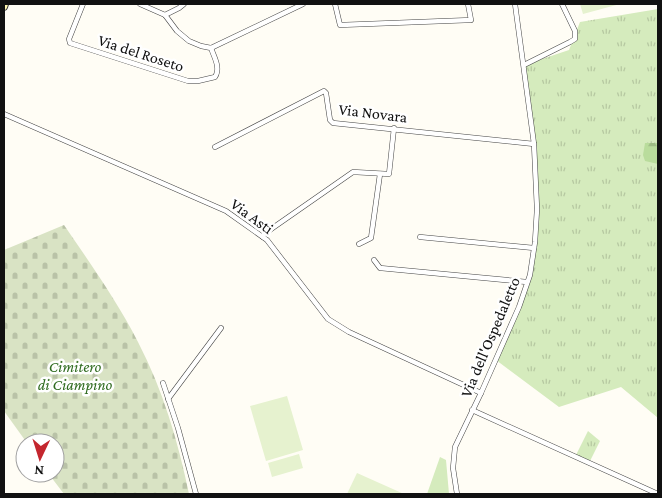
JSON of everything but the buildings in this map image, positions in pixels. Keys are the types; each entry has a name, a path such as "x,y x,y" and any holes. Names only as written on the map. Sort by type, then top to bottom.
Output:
{"street":[{"name":"Via del Roseto","path":"83,4 69,39 70,43 188,81 215,77 218,67 211,48"},
{"path":"140,4 164,15 177,31 189,41 211,48 303,4"},
{"path":"164,15 184,4"},
{"path":"335,4 340,25 471,20 468,4"},
{"name":"Via dell'Ospedaletto","path":"457,494 452,468 455,447 519,307 527,282 534,248 537,209 534,144 514,4"},
{"path":"524,65 575,39 575,30 562,4"},
{"name":"Via Novara","path":"215,147 324,91 332,122 534,144"},
{"name":"Via Asti","path":"4,114 225,210 263,238 329,319 350,332 481,392"},
{"path":"263,238 264,234 353,172 388,175 390,173 394,128"},
{"path":"358,244 371,238 380,174"},
{"path":"420,237 534,248"},
{"path":"374,260 380,268 527,282"},
{"path":"168,398 220,328"},
{"path":"163,384 178,428 196,494"},
{"path":"472,410 658,494"}],"green space":[{"path":"580,4 620,4 583,14"},
{"path":"658,9 658,418 621,387 559,407 496,360 527,282 536,230 536,174 524,65 569,50 580,22"},
{"path":"645,143 658,143 658,164 645,161 643,155"},
{"name":"Cimitero di Ciampino","path":"64,225 112,297 147,360 169,416 189,494 64,494 56,483 65,483 65,433 20,433 4,411 4,250"},
{"path":"287,396 303,450 266,461 250,406"},
{"path":"588,431 600,441 590,461 576,455"},
{"path":"299,454 303,468 272,477 268,463"},
{"path":"440,457 446,460 449,494 427,494"},
{"path":"357,473 404,494 347,494"}]}
